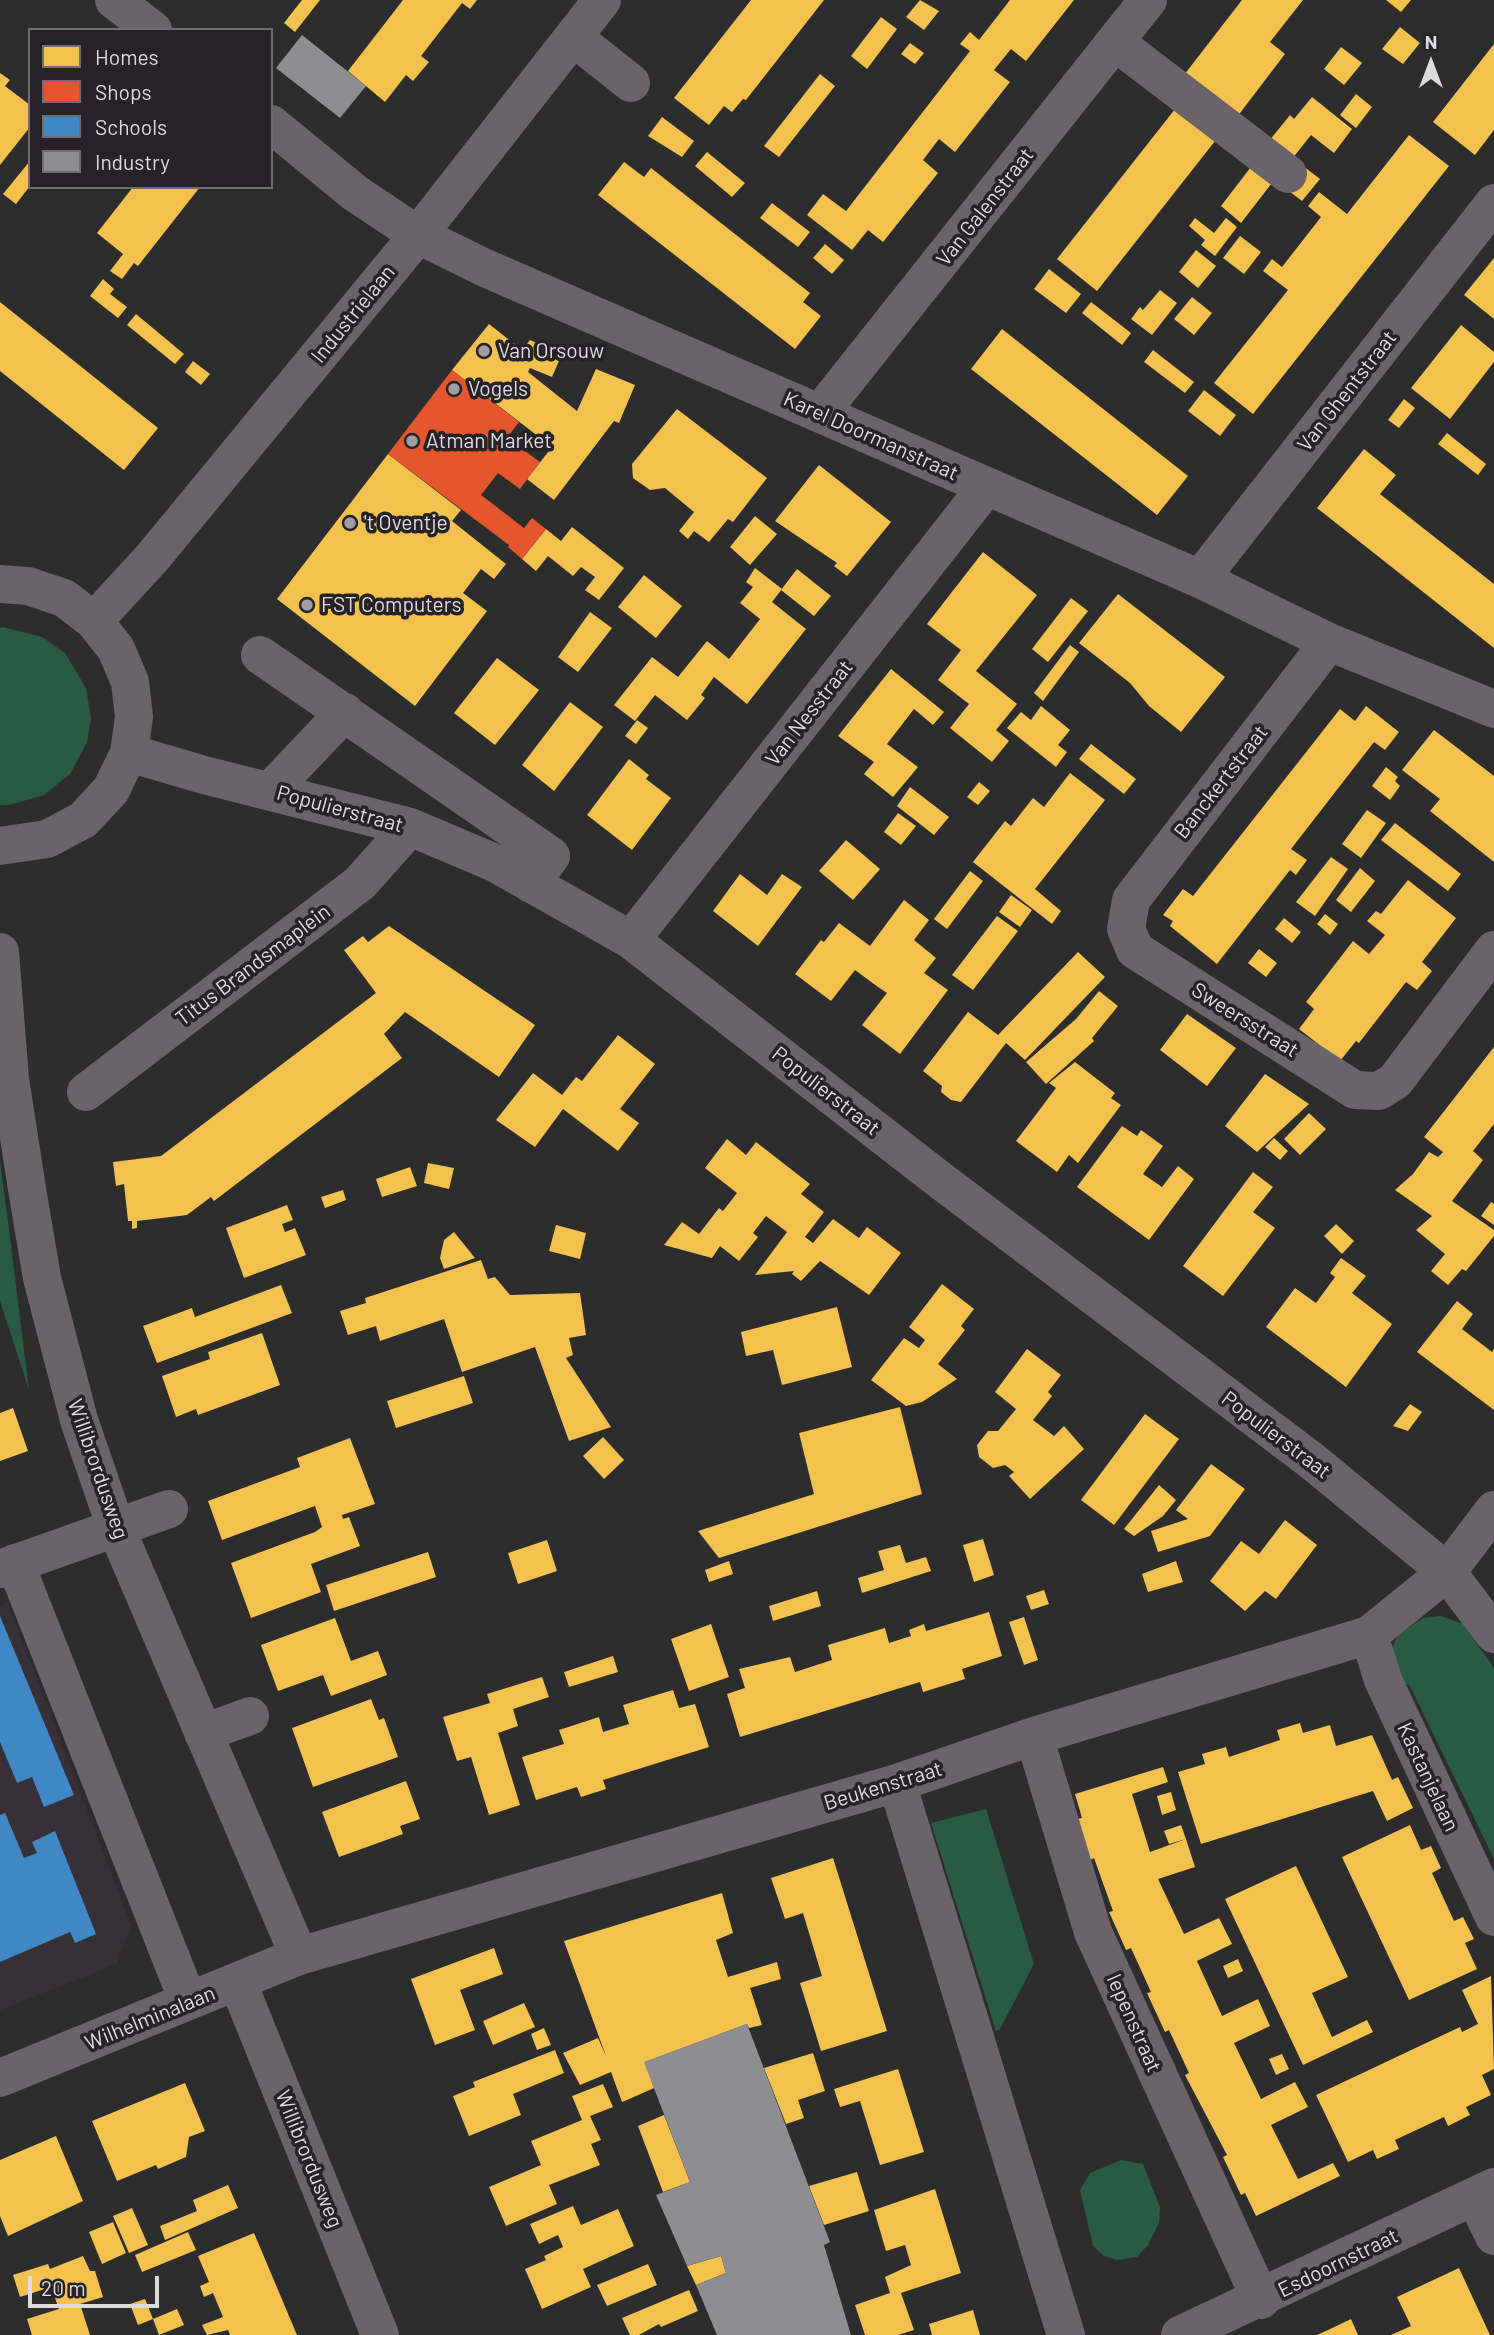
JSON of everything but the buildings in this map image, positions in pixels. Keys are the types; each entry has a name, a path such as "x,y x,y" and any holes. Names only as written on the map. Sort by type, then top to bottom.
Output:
{"street":[{"path":"114,0 150,28"},
{"name":"Industrielaan","path":"94,621 152,558 418,235 602,0"},
{"name":"Van Galenstraat","path":"820,413 1148,0"},
{"path":"573,37 631,83"},
{"path":"1115,42 1288,174"},
{"name":"Karel Doormanstraat","path":"273,126 355,193 418,235 483,267 1200,579 1329,642 1494,709"},
{"name":"Van Ghentstraat","path":"1200,579 1494,203"},
{"name":"Van Nesstraat","path":"631,940 987,486"},
{"path":"0,584 28,586 64,598 94,621 116,649 130,682 134,717 128,753 111,790 83,820 47,839 0,846"},
{"name":"Banckertstraat","path":"1126,929 1131,900 1329,642"},
{"path":"260,655 551,856 531,884"},
{"path":"270,791 345,712"},
{"name":"Populierstraat","path":"128,753 410,827 495,863 631,940 925,1169 1312,1461 1447,1572"},
{"name":"Titus Brandsmaplein","path":"86,1092 360,883 410,827"},
{"name":"Sweersstraat","path":"1126,929 1135,950 1355,1090 1379,1091 1395,1081 1494,950"},
{"name":"Willibrordusweg","path":"0,952 2,1013 10,1079 42,1278 79,1420 116,1528 299,1956"},
{"path":"169,1509 8,1566 188,2001"},
{"name":"Beukenstraat","path":"299,1956 897,1783 1034,1736 1369,1635 1447,1572 1494,1510"},
{"path":"1447,1572 1494,1633"},
{"name":"Kastanjelaan","path":"1369,1635 1383,1680 1494,1917"},
{"path":"203,1733 250,1716"},
{"name":"Iepenstraat","path":"1034,1736 1093,1932 1261,2300"},
{"path":"897,1783 1066,2335"},
{"name":"Wilhelminalaan","path":"0,2078 188,2001 239,1983 299,1956"},
{"name":"Willibrordusweg","path":"239,1983 380,2335"},
{"path":"1484,2192 1494,2236"},
{"name":"Esdoornstraat","path":"1180,2335 1261,2300 1484,2192"}],"shaded area":[{"path":"8,1603 131,1925 117,1964 0,2010 0,1606"}],"green space":[{"path":"0,628 42,637 65,653 86,688 91,718 87,742 70,774 44,795 9,805 0,805"},
{"path":"0,1162 10,1237 29,1390 0,1301"},
{"path":"1441,1616 1463,1624 1494,1668 1494,1859 1409,1684 1400,1688 1390,1653 1398,1635 1423,1618"},
{"path":"986,1809 1034,1964 1000,2029 996,2031 931,1823"},
{"path":"1121,2160 1143,2164 1160,2207 1159,2223 1148,2245 1137,2257 1117,2260 1104,2256 1093,2246 1080,2190 1090,2173"}],"place":[{"name":"Van Orsouw","path":"484,351"},
{"name":"Vogels","path":"454,389"},
{"name":"Atman Market","path":"412,441"},
{"name":"'t Oventje","path":"350,523"},
{"name":"FST Computers","path":"307,605"}]}
